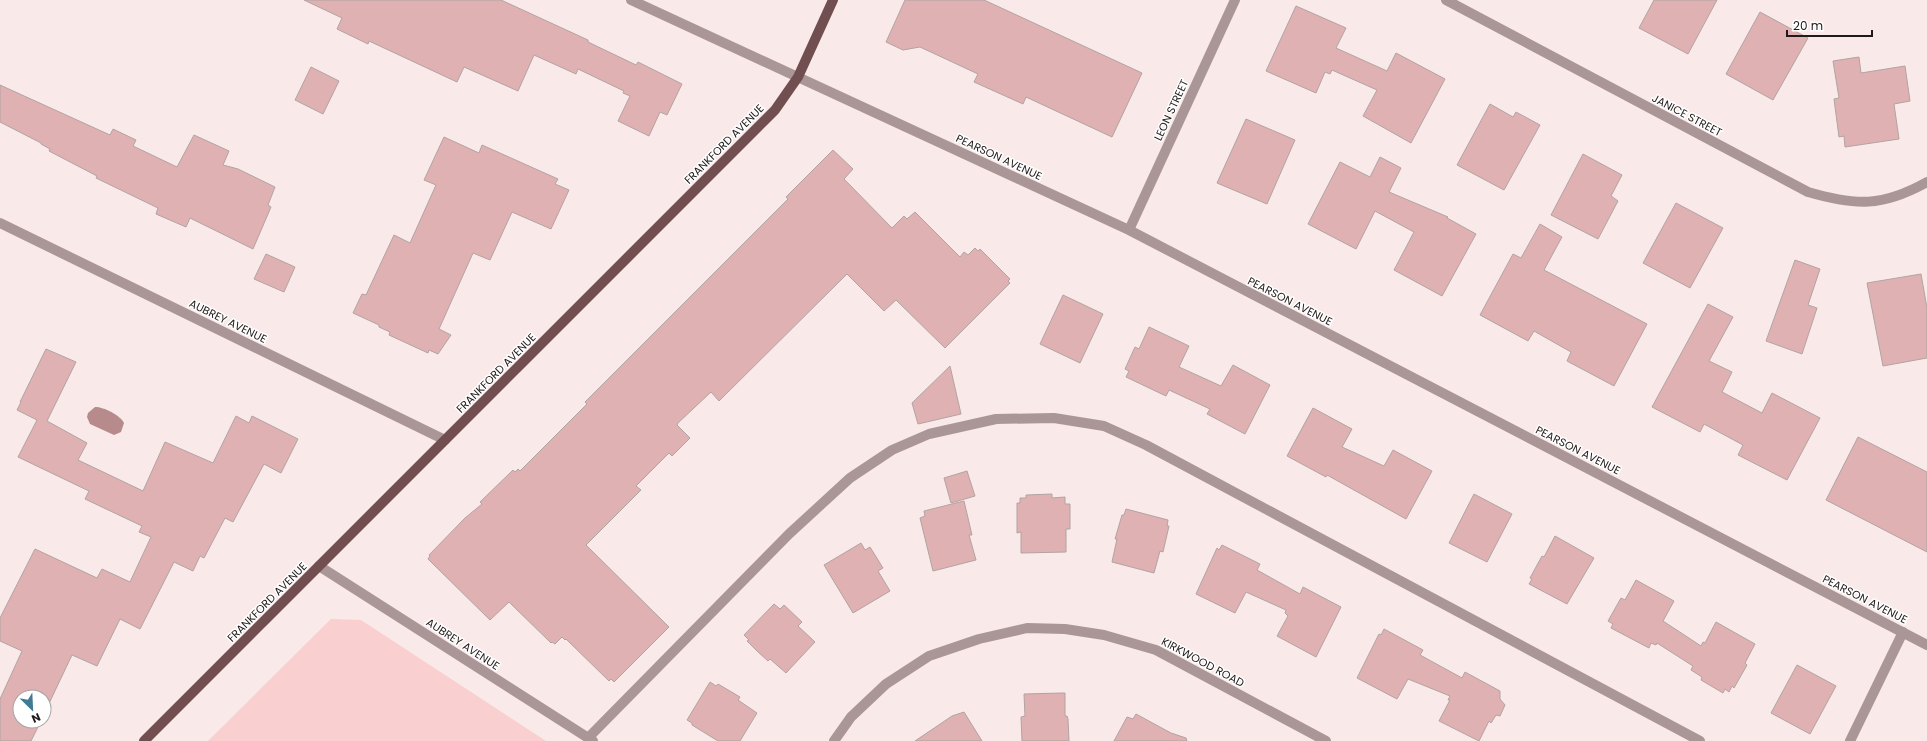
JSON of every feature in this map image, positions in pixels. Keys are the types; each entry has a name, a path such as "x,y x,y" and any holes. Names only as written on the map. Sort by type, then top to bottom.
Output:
{"main road":[{"name":"FRANKFORD AVENUE","path":"144,741 775,110 798,78 833,0"}],"street":[{"name":"PEARSON AVENUE","path":"631,0 1129,230 1927,645"},
{"name":"LEON STREET","path":"1129,230 1236,0"},
{"name":"JANICE STREET","path":"1446,0 1808,192 1838,200 1866,203 1905,194 1927,182"},
{"name":"AUBREY AVENUE","path":"0,223 445,440"},
{"path":"591,740 789,534 856,474 892,450 929,434 996,419 1054,418 1104,426 1146,445 1700,741"},
{"name":"AUBREY AVENUE","path":"319,566 591,740"},
{"name":"KIRKWOOD ROAD","path":"834,741 851,717 886,684 929,656 979,638 1027,628 1065,629 1104,635 1156,650 1326,741"},
{"path":"1850,741 1902,632"}],"shaded area":[{"path":"95,407 107,410 119,417 124,423 121,432 114,435 90,424 87,417 88,413"},
{"path":"331,619 361,620 546,741 208,741"}],"building":[{"path":"304,0 501,0 588,40 588,42 636,65 638,62 682,84 667,115 660,112 649,136 618,121 630,96 623,93 624,91 578,69 576,74 534,55 518,91 464,67 457,82 369,41 368,44 337,29 342,18"},
{"path":"905,0 984,0 1142,73 1112,137 1026,97 1023,104 974,82 978,74 920,47 903,50 886,42"},
{"path":"1654,0 1717,0 1688,54 1639,28"},
{"path":"1296,6 1346,28 1336,48 1387,71 1396,53 1445,79 1411,143 1363,116 1377,90 1332,70 1330,74 1325,72 1316,93 1266,71"},
{"path":"1760,12 1808,38 1773,100 1726,74"},
{"path":"1859,57 1861,73 1905,66 1910,101 1894,104 1899,139 1845,147 1844,136 1839,137 1834,99 1839,98 1833,61"},
{"path":"311,67 339,81 323,114 295,100"},
{"path":"0,85 110,135 113,129 136,140 133,146 177,167 194,135 229,151 223,165 238,169 275,187 268,205 271,207 253,249 190,218 186,227 156,214 158,208 96,178 97,176 49,151 50,149 41,143 0,122"},
{"path":"1490,104 1513,117 1516,112 1540,125 1504,190 1457,165"},
{"path":"1246,119 1295,140 1267,204 1217,183"},
{"path":"444,137 479,153 482,145 558,179 555,184 569,190 551,229 512,212 490,260 473,253 439,329 451,335 438,354 429,350 428,353 389,335 390,332 379,327 379,325 353,313 362,294 366,295 394,235 410,243 436,185 424,180"},
{"path":"833,150 853,169 844,179 892,228 904,216 907,219 915,212 960,257 964,252 968,255 975,248 978,251 980,249 1010,279 1008,281 1010,283 945,348 896,300 884,311 847,274 719,401 711,392 678,423 677,425 690,438 672,456 669,453 636,486 641,490 586,545 669,627 614,682 611,679 609,681 566,639 565,640 562,637 555,644 552,642 551,643 509,602 490,620 428,559 430,556 429,555 465,518 482,504 480,502 513,470 515,472 518,469 520,471 587,404 585,402 788,199 786,197"},
{"path":"1583,154 1622,175 1611,196 1618,201 1598,239 1551,215"},
{"path":"1380,157 1401,168 1389,192 1448,217 1447,218 1476,234 1442,296 1394,270 1414,232 1375,211 1356,249 1308,224 1340,162 1370,177"},
{"path":"1676,203 1723,228 1690,288 1643,263"},
{"path":"1540,224 1562,237 1544,270 1647,324 1614,386 1567,361 1571,352 1534,331 1528,341 1480,315 1513,254 1521,258"},
{"path":"266,254 295,267 284,292 254,279"},
{"path":"1795,260 1820,269 1808,305 1817,308 1802,354 1766,341"},
{"path":"1921,274 1927,308 1927,358 1883,366 1867,283"},
{"path":"1063,295 1103,314 1080,363 1040,344"},
{"path":"1708,304 1733,317 1709,361 1732,372 1722,392 1762,413 1772,393 1820,418 1787,480 1738,455 1743,445 1704,424 1700,432 1652,407"},
{"path":"1149,327 1189,346 1179,367 1221,386 1233,365 1270,385 1245,434 1207,414 1210,409 1169,390 1166,396 1126,377 1129,371 1125,369 1135,347 1139,349"},
{"path":"46,349 76,362 47,421 87,443 78,460 143,491 165,442 213,463 236,416 249,423 252,416 298,439 281,473 264,464 233,522 225,518 204,558 200,556 193,571 174,562 140,629 120,619 97,666 72,655 52,697 52,689 12,689 12,729 37,729 31,741 0,741 0,699 22,651 0,641 0,618 35,549 97,578 102,569 130,582 151,537 139,532 142,526 85,499 89,491 18,457 37,420 17,410"},
{"path":"950,366 961,414 918,424 912,403"},
{"path":"1313,408 1352,429 1342,447 1384,466 1393,450 1432,471 1406,519 1327,475 1326,477 1287,456"},
{"path":"1858,437 1927,472 1927,552 1826,500"},
{"path":"967,471 975,496 951,503 944,478"},
{"path":"1052,494 1052,498 1065,497 1065,504 1070,504 1070,529 1066,529 1066,552 1021,553 1021,532 1017,533 1017,503 1020,503 1020,498 1026,498 1026,495"},
{"path":"1474,494 1512,514 1487,562 1449,543"},
{"path":"964,501 972,535 969,535 976,560 933,571 920,518 925,516 924,511"},
{"path":"1126,509 1168,520 1167,526 1169,526 1163,552 1160,551 1154,573 1112,562 1117,539 1115,539 1122,515 1124,515"},
{"path":"1555,536 1594,558 1567,604 1529,584 1532,579 1530,578 1542,556 1544,557"},
{"path":"861,543 865,550 870,547 883,568 878,571 890,591 853,613 824,565"},
{"path":"1222,545 1260,564 1257,570 1300,594 1303,587 1341,607 1316,657 1277,636 1288,616 1285,613 1286,610 1246,592 1235,613 1196,594 1217,548 1219,550"},
{"path":"1636,580 1674,601 1663,621 1701,646 1703,642 1705,643 1716,622 1755,644 1745,663 1747,665 1734,688 1732,686 1729,692 1725,689 1723,693 1701,680 1702,677 1691,670 1693,666 1657,643 1656,645 1651,643 1649,648 1611,628 1613,624 1608,621 1621,598 1625,600"},
{"path":"774,604 780,609 784,605 802,622 798,626 815,642 786,673 770,659 768,661 758,652 747,641 749,640 744,635"},
{"path":"1384,629 1423,650 1420,655 1462,678 1465,672 1500,691 1500,699 1505,705 1500,716 1496,715 1491,723 1489,721 1479,741 1439,721 1450,700 1448,700 1450,696 1408,679 1397,699 1357,678 1379,634 1381,635"},
{"path":"1797,665 1836,686 1810,734 1771,713"},
{"path":"710,682 716,686 718,684 740,697 738,700 757,713 740,741 718,741 692,725 692,723 687,720"},
{"path":"1065,693 1065,716 1067,716 1068,719 1069,741 1022,741 1021,717 1025,716 1024,694"},
{"path":"964,712 982,741 915,741 952,716"},
{"path":"1136,714 1171,733 1186,738 1187,741 1114,741 1127,717 1133,719"}]}
